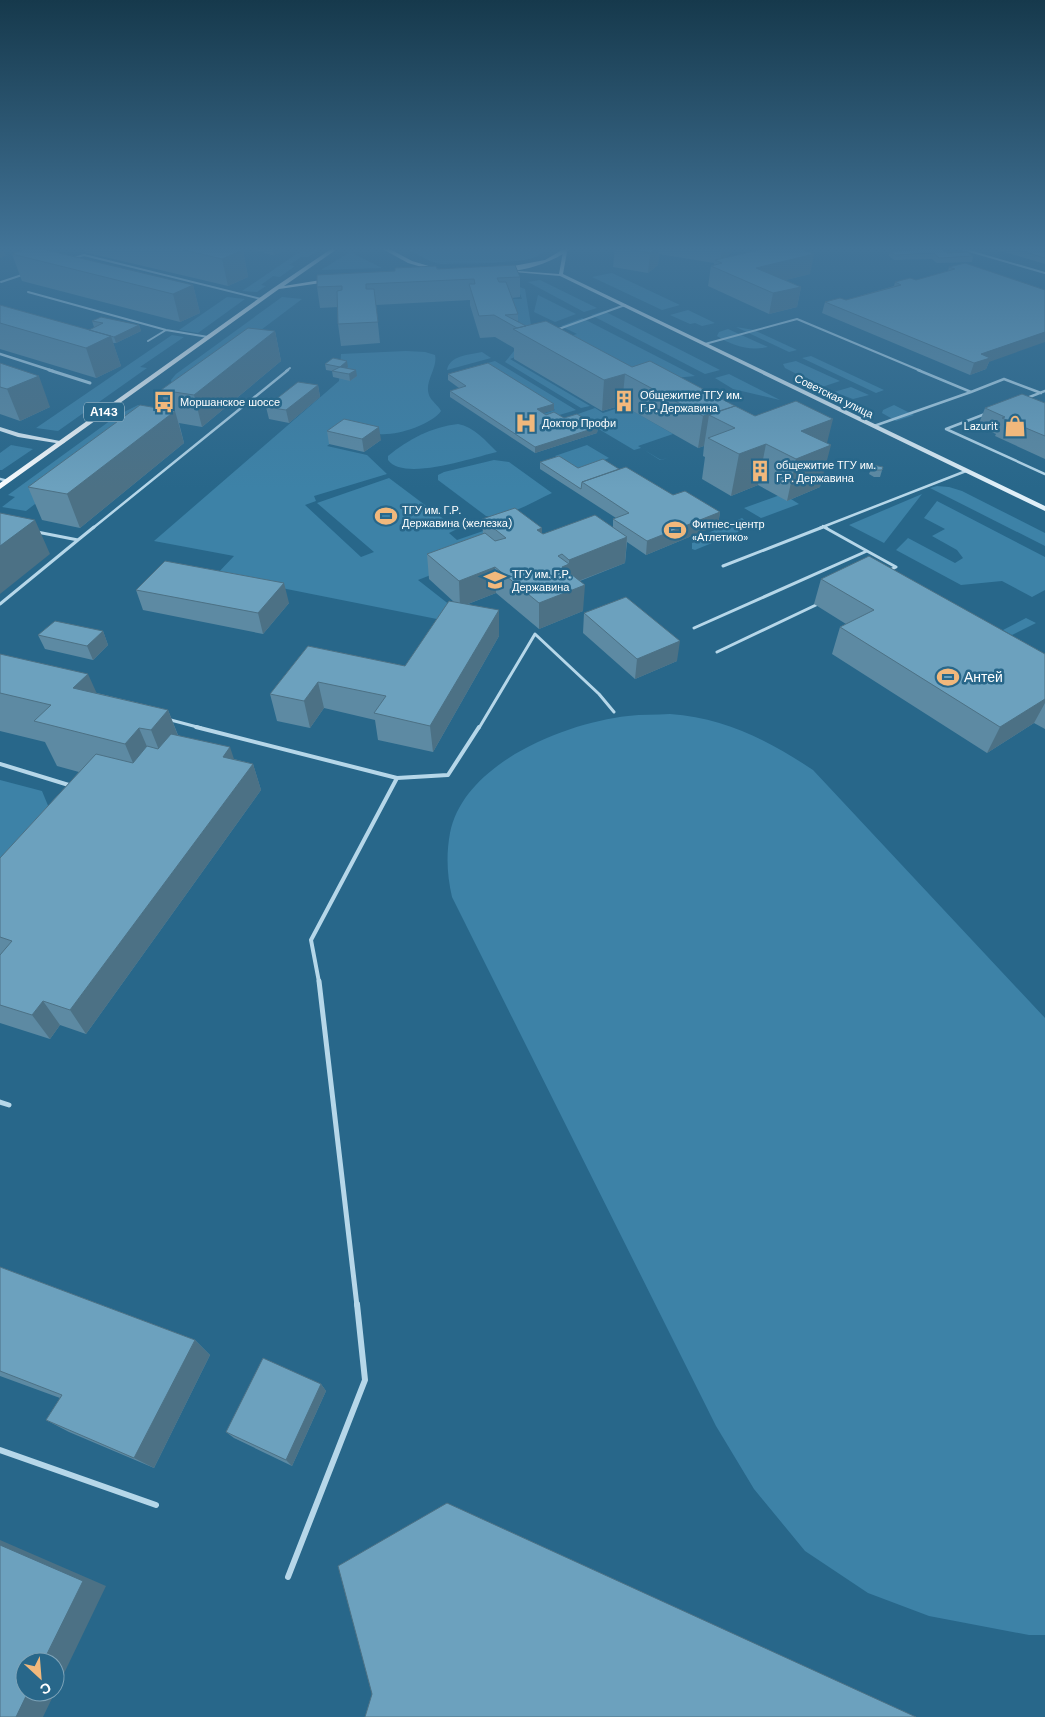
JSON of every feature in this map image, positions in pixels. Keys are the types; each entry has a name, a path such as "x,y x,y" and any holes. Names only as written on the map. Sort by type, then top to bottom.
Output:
{"main road":[{"name":"А143","path":"0,487 4,480 62,442 222,327"},
{"name":"Советская улица","path":"670,327 1045,509"},
{"path":"0,429 18,435 62,442"}],"street":[{"path":"0,354 90,383"}],"lane":[{"path":"156,327 208,337"},
{"path":"551,332 564,327"},
{"path":"705,344 767,327"},
{"path":"816,327 972,392"},
{"path":"148,341 166,330"},
{"path":"0,604 290,368"},
{"path":"874,426 972,392 1004,378 1041,393"},
{"path":"1022,400 1045,391"},
{"path":"986,413 946,429 1045,474"},
{"path":"723,566 966,471"},
{"path":"823,526 896,567 887,571"},
{"path":"32,531 78,540"},
{"path":"694,628 867,550"},
{"path":"717,652 824,601"},
{"path":"165,718 397,778 448,775 535,634 599,694 614,712"},
{"path":"0,764 76,787"},
{"path":"288,1576 365,1380 324,1021 316,959 311,940 397,778"},
{"path":"0,1102 9,1105"},
{"path":"0,1450 156,1505"}],"shaded area":[{"path":"183,327 206,327 198,333 179,330"},
{"path":"241,327 265,327 188,385 172,384 171,380 176,374"},
{"path":"521,327 531,327 532,331 522,331"},
{"path":"563,327 600,327 695,376 634,382 556,340 577,334"},
{"path":"614,327 636,327 720,370 705,374"},
{"path":"736,327 754,330 797,350 789,352"},
{"path":"728,329 768,347 741,347 717,336 719,332"},
{"path":"172,335 184,337 140,367 147,368 58,431 36,428"},
{"path":"514,351 520,355 510,359 590,406 581,408 505,362"},
{"path":"425,352 435,355 435,365 429,380 428,390 430,397 441,411 421,425 394,433 376,434 351,428 327,446 367,455 387,474 314,496 316,501 305,505 361,557 374,552 317,503 389,478 457,529 449,533 457,540 486,530 474,558 418,580 455,609 492,630 216,575 234,556 154,541 339,381 341,354"},
{"path":"482,352 491,358 447,370 452,361 466,355"},
{"path":"811,356 884,390 876,393 802,358"},
{"path":"495,361 576,410 546,419 540,415 555,410 487,368 471,372 465,369"},
{"path":"796,361 840,381 822,387 785,368 783,364"},
{"path":"729,374 780,400 733,389 715,378"},
{"path":"851,387 869,395 853,399 834,392"},
{"path":"138,405 159,408 26,511 2,507 15,497 8,495 118,415"},
{"path":"894,405 914,415 896,421 882,413 883,410"},
{"path":"624,406 673,434 638,446 643,449 634,450 575,415 595,408 603,413"},
{"path":"458,424 474,431 497,452 457,463 423,468 409,469 396,466 388,460 388,456 412,439 439,428"},
{"path":"11,445 33,449 0,470 0,453"},
{"path":"587,445 609,458 580,470 555,456"},
{"path":"494,460 509,462 552,493 503,515 486,516 438,480 438,475 444,472"},
{"path":"937,486 962,491 1045,533 1045,546 930,488"},
{"path":"783,494 799,504 761,518 744,508"},
{"path":"922,494 884,543 849,525"},
{"path":"937,501 1045,557 1045,590 1032,597 1002,581 961,585 896,550 908,538 955,563 963,558 957,550 932,536 945,529 924,518"},
{"path":"742,518 749,524 748,528 695,550 692,549 692,543 694,542 692,540"},
{"path":"1026,618 1036,623 1012,635 1003,630"},
{"path":"670,714 709,720 745,732 779,749 813,770 1045,1018 1045,1635 1029,1635 929,1616 868,1593 805,1551 754,1489 716,1426 452,897 448,865 450,833 459,808 475,786 496,767 521,751 576,727 628,716"},
{"path":"0,780 42,791 56,825 0,888"}],"building":[{"path":"14,327 79,327 111,336 86,348"},
{"path":"95,327 135,327 114,337 89,330"},
{"path":"521,327 557,327 632,367 650,361 735,406 703,416 625,374 604,380 513,329"},
{"path":"886,327 1045,327 1045,332 981,354 990,358 974,363"},
{"path":"248,328 275,331 194,395 161,390"},
{"path":"333,358 347,361 340,367 325,364"},
{"path":"0,363 39,376 7,389 0,387"},
{"path":"488,363 554,404 537,409 546,415 554,412 564,418 577,414 598,427 535,447 450,391 466,386 448,374"},
{"path":"340,367 356,370 349,374 332,371"},
{"path":"298,382 318,385 286,410 266,407"},
{"path":"1022,394 1045,403 1045,436 1002,418 1005,417 985,408"},
{"path":"796,401 833,419 801,431 831,445 796,459 766,444 739,454 708,438 735,428 709,415 735,406 755,416"},
{"path":"140,405 175,411 67,494 28,487"},
{"path":"344,419 379,427 362,439 327,431"},
{"path":"559,456 578,468 603,459 619,469 582,482 581,489 540,462"},
{"path":"873,465 883,467 882,470 871,468"},
{"path":"626,467 673,495 685,491 720,512 647,541 613,519 629,513 582,482"},
{"path":"515,508 542,528 537,530 543,534 595,515 627,537 569,560 562,554 558,556 569,564 562,567 585,585 539,603 495,567 459,581 427,554 485,533 495,541 506,538 482,519"},
{"path":"0,513 35,520 0,546"},
{"name":"Антей","path":"869,556 1045,654 1045,699 1000,727 840,627 874,610 821,579"},
{"path":"165,561 284,583 258,613 136,590"},
{"path":"626,597 680,641 637,659 584,613"},
{"path":"449,601 499,610 430,726 374,713 386,696 318,682 304,701 270,694 308,646 405,666"},
{"path":"55,621 103,631 87,646 38,635"},
{"path":"0,654 88,674 73,688 168,710 151,730 139,728 125,744 34,721 51,705 0,693"},
{"path":"171,734 230,747 223,757 253,764 70,1010 43,1001 32,1015 0,1005 0,955 12,941 0,937 0,858 96,754 133,763 147,746 158,749"},
{"path":"0,1267 195,1340 134,1458 46,1420 62,1395 0,1371"},
{"path":"263,1358 321,1384 286,1460 226,1432"},
{"path":"447,1503 916,1717 365,1717 372,1694 338,1566"},
{"path":"0,1545 83,1581 48,1652 15,1652 15,1702 23,1702 16,1717 0,1717"}],"place":[{"name":"Общежитие ТГУ им. Г.Р. Державина","path":"624,401"},
{"name":"Моршанское шоссе","path":"164,402"},
{"name":"Доктор Профи","path":"526,423"},
{"name":"Lazurit","path":"1015,426"},
{"name":"общежитие ТГУ им. Г.Р. Державина","path":"760,471"},
{"name":"ТГУ им. Г.Р. Державина (железка)","path":"386,516"},
{"name":"Фитнес-центр «Атлетико»","path":"675,530"},
{"name":"ТГУ им. Г.Р. Державина","path":"495,580"},
{"name":"Антей","path":"948,677"}]}
